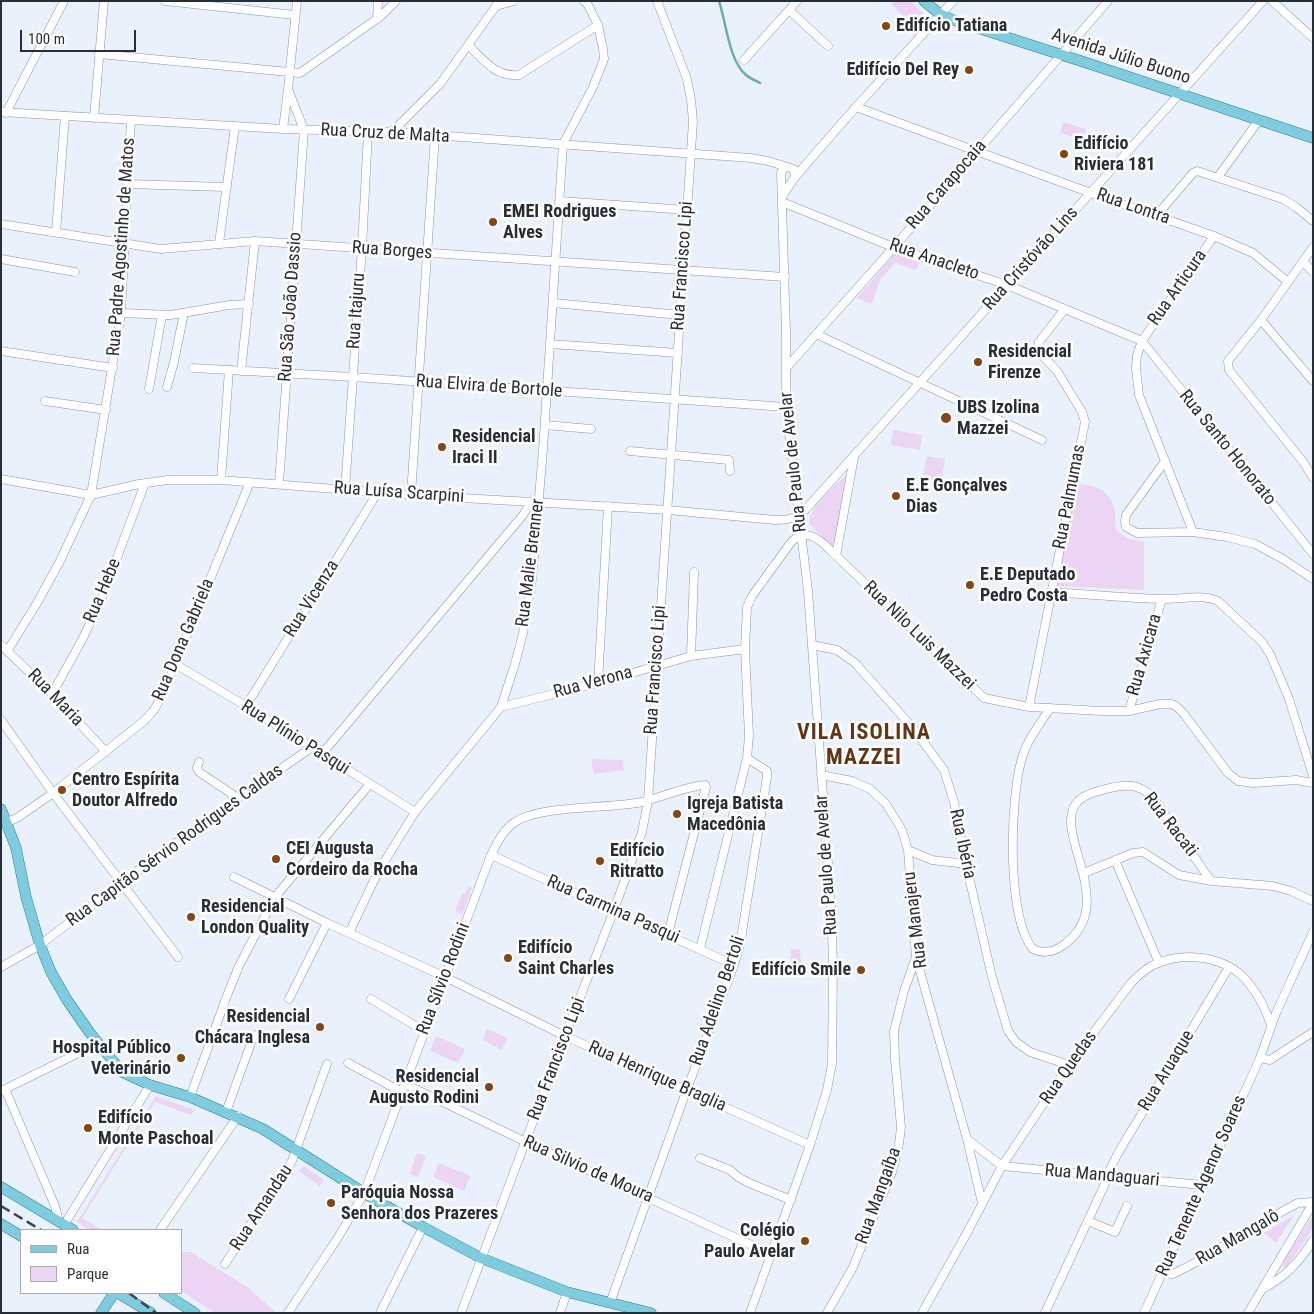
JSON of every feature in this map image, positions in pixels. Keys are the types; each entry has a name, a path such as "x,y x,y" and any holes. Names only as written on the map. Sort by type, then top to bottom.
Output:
{"main road":[{"name":"Avenida Júlio Buono","path":"924,1 941,15 1313,138"},
{"path":"1,810 16,848 26,897 40,945 51,972 67,1000 97,1044 122,1072 150,1085 190,1097 238,1116 263,1129 423,1228 481,1258 567,1292 651,1313"},
{"path":"1,1187 65,1225"},
{"path":"2,1226 20,1235"},
{"path":"101,1313 115,1294"},
{"path":"118,1294 151,1313"},
{"path":"168,1295 194,1313"}],"street":[{"path":"4,112 64,1"},
{"path":"94,118 104,1"},
{"path":"167,1 295,15"},
{"path":"283,129 297,1"},
{"path":"377,19 378,1"},
{"path":"99,54 290,73 302,72 377,19 396,1"},
{"path":"392,132 440,84 497,4 514,1"},
{"path":"563,144 593,87 602,65 603,49 598,25 584,1"},
{"name":"Rua Francisco Lipi","path":"461,1313 614,910 642,832 648,800 672,454 692,121 687,79 657,1"},
{"path":"744,60 797,1"},
{"path":"782,199 794,179 856,106 953,1"},
{"name":"Rua Cristóvão Lins","path":"799,516 921,383 1262,1"},
{"path":"1272,1 1313,38"},
{"name":"Rua Carapocaia","path":"786,368 894,247 1106,2"},
{"path":"789,10 828,46"},
{"path":"468,45 499,73 512,76 519,75 598,25"},
{"path":"288,89 304,130"},
{"name":"Rua Lontra","path":"856,106 1091,193 1214,236 1253,253 1288,282"},
{"name":"Rua Cruz de Malta","path":"4,112 283,129 392,132 690,153 768,161 785,171 785,180 794,179"},
{"path":"56,232 65,116"},
{"name":"Rua Padre Agostinho de Matos","path":"8,650 59,563 91,495 121,313 130,120"},
{"path":"1218,177 1259,120"},
{"path":"219,243 234,126"},
{"name":"Rua São João Dassio","path":"279,484 304,130"},
{"name":"Rua Itajuru","path":"345,490 368,132"},
{"path":"411,495 435,136"},
{"name":"Rua Malie Brenner","path":"349,933 378,872 415,812 501,707 516,664 524,633 532,579 535,503 545,425 563,144"},
{"path":"785,171 808,162"},
{"path":"785,171 795,171 794,179"},
{"name":"Rua Paulo de Avelar","path":"750,1313 810,1145 827,1090 832,1064 832,921 812,644 786,407 782,199 785,171"},
{"path":"1158,215 1195,172 1218,177 1283,200 1296,207 1313,221"},
{"path":"127,184 225,187"},
{"name":"Rua Anacleto","path":"782,199 894,247 1007,285 1142,341"},
{"path":"560,201 687,210"},
{"name":"Rua Borges","path":"1,224 161,249 256,241 784,277"},
{"name":"Rua Articura","path":"1142,341 1214,236"},
{"path":"241,371 256,241"},
{"path":"1313,247 1261,320 1228,361 1229,370 1298,455 1313,478"},
{"path":"1,259 75,272"},
{"path":"1303,261 1313,272"},
{"path":"554,303 680,314"},
{"path":"121,313 162,315 229,305 250,304"},
{"name":"Rua Palmumas","path":"1030,707 1050,592 1085,422 1082,412 1057,370 1038,351 1039,342 1064,310"},
{"path":"167,387 184,313"},
{"path":"149,389 162,315"},
{"path":"1261,320 1313,381"},
{"path":"816,334 1042,440"},
{"path":"1142,341 1137,355 1136,368 1140,395 1192,532"},
{"name":"Rua Santo Honorato","path":"1142,341 1313,554"},
{"path":"550,344 678,353"},
{"path":"1,351 113,368"},
{"name":"Rua Elvira de Bortole","path":"193,368 353,377 786,407"},
{"path":"221,480 229,370"},
{"path":"45,401 106,410"},
{"path":"545,425 591,429"},
{"path":"630,451 729,460 730,471"},
{"path":"836,556 854,456"},
{"path":"1165,461 1127,512 1125,524 1132,531 1143,534 1192,532 1227,537 1262,547 1313,579"},
{"name":"Rua Luísa Scarpini","path":"1,479 91,495 145,483 184,479 221,480 411,495 668,510 775,520 792,519 799,516"},
{"name":"Rua Dona Gabriela","path":"7,822 17,818 53,793 144,721 154,710 162,696 250,482"},
{"name":"Rua Hebe","path":"52,694 82,640 102,598 145,483"},
{"name":"Rua Vicenza","path":"246,706 378,492"},
{"path":"321,755 535,503"},
{"path":"598,683 608,506"},
{"path":"700,949 747,758 749,736 745,649 746,612 752,596 792,541 801,535"},
{"name":"Rua Nilo Luis Mazzei","path":"801,535 812,536 836,556 980,696 989,700 1030,707 1050,708 1129,711 1160,704 1171,704 1176,706 1191,722 1228,773 1238,781 1253,783 1296,780 1313,783"},
{"path":"691,656 694,572"},
{"path":"1050,592 1162,599 1211,598 1224,606 1262,642 1270,654 1289,699 1313,776"},
{"name":"Rua Axicara","path":"1129,711 1162,599"},
{"name":"Rua Ibéria","path":"812,644 837,650 855,662 913,728 938,760 950,787 992,977 1008,1031 1022,1048 1069,1065"},
{"name":"Rua Maria","path":"1,645 52,694 106,752"},
{"name":"Rua Verona","path":"501,707 598,683 691,656 745,649"},
{"name":"Rua Plínio Pasqui","path":"175,664 246,706 321,755 415,812"},
{"name":"Rua Racati","path":"1050,708 1023,754 1014,803 1013,836 1016,901 1025,935 1033,949 1044,952 1058,948 1077,933 1083,923 1087,899 1084,873 1074,842 1072,827 1073,809 1082,798 1107,789 1132,785 1145,790 1152,796 1211,881"},
{"path":"1,720 53,793 178,957"},
{"name":"Rua Capitão Sérvio Rodrigues Caldas","path":"1,967 40,945 121,883 238,798 311,748"},
{"name":"Rua Adelino Bertoli","path":"610,1303 734,965 742,931 767,776 767,771 747,758"},
{"path":"199,762 196,768 199,772 238,798"},
{"name":"Rua Manajeru","path":"821,775 860,784 874,794 893,814 902,830 908,850 916,958 967,1139 982,1203"},
{"path":"190,1097 216,1022 232,984 275,897 369,784"},
{"name":"Rua Sílvio Rodini","path":"288,1313 339,1236 364,1193 491,855 505,831 514,822 522,818 551,812 629,804 701,785 706,787 668,934"},
{"path":"908,850 932,860 966,864"},
{"path":"1084,873 1133,853 1143,852 1175,873 1211,881 1273,886 1291,891 1313,901"},
{"name":"Rua Carmina Pasqui","path":"491,855 734,965"},
{"path":"1115,860 1159,962"},
{"name":"Rua Henrique Braglia","path":"234,877 565,1036 810,1145"},
{"path":"289,999 327,923"},
{"name":"Rua Tenente Agenor Soares","path":"1144,1313 1260,1058 1272,1025 1309,951 1313,932"},
{"name":"Rua Quedas","path":"922,1313 1002,1166 1069,1065 1130,983 1140,974 1159,962 1188,957 1217,960 1230,967 1247,982 1264,1008 1272,1025"},
{"name":"Rua Mangaíba","path":"827,1313 853,1267 892,1172 901,1127 894,1031 907,982 916,958"},
{"name":"Rua Aruaque","path":"1044,1313 1107,1177 1170,1065 1230,967"},
{"path":"907,982 923,978"},
{"path":"371,999 424,1031"},
{"path":"1260,1058 1270,1060 1313,1032"},
{"path":"226,1112 254,1035"},
{"path":"65,1225 3,1090 97,1044"},
{"path":"348,1063 402,1092"},
{"name":"Rua Amandau","path":"225,1264 292,1161 327,1064"},
{"name":"Rua Silvio de Moura","path":"405,1084 526,1142 771,1254"},
{"path":"65,1225 150,1085"},
{"path":"161,1229 238,1116"},
{"path":"967,1139 1002,1166"},
{"path":"700,1158 730,1170 738,1178 791,1200"},
{"name":"Rua Mandaguari","path":"1002,1166 1202,1185"},
{"name":"Rua Mangalô","path":"1163,1273 1173,1274 1193,1264 1298,1203 1313,1203"},
{"path":"1248,1313 1313,1203"},
{"path":"1088,1221 1115,1232 1127,1206"},
{"path":"380,1313 423,1228"},
{"path":"1262,1289 1282,1278 1313,1240"},
{"path":"1275,1265 1277,1276 1282,1278"},
{"path":"560,1313 567,1292"}],"green space":[{"path":"893,1 911,1 929,19 914,36 911,33 915,28 892,5"},
{"path":"1063,122 1086,129 1083,140 1060,133"},
{"path":"895,253 920,263 916,270 895,263 880,280 872,304 857,298"},
{"path":"893,430 922,435 920,450 891,445"},
{"path":"927,456 945,459 941,485 922,481"},
{"path":"850,471 835,549 809,524 810,517 818,503"},
{"path":"1076,484 1087,485 1104,491 1109,496 1115,510 1116,530 1127,538 1144,542 1144,590 1056,586"},
{"path":"591,759 623,760 624,770 594,774"},
{"path":"468,886 472,888 462,915 455,911 462,893 465,894"},
{"path":"791,949 800,949 801,967 791,967"},
{"path":"487,1029 508,1038 502,1050 483,1040"},
{"path":"436,1036 465,1049 458,1063 430,1051"},
{"path":"156,1096 195,1110 191,1115 155,1102 82,1218 100,1229 88,1229 77,1222"},
{"path":"417,1153 426,1156 418,1177 410,1174"},
{"path":"439,1163 471,1176 464,1191 433,1177"},
{"path":"303,1166 324,1180 320,1186 299,1171"},
{"path":"1294,1215 1276,1243 1264,1233"},
{"path":"1313,1215 1313,1228 1287,1267 1283,1268 1283,1262"},
{"path":"182,1252 191,1252 250,1289 276,1313 215,1313 182,1292"}],"waterway":[{"path":"719,1 732,51 740,69 760,83"}],"railway":[{"path":"1,1206 39,1229"},
{"path":"130,1294 156,1313"}],"place":[{"name":"Edifício Tatiana","path":"886,26"},
{"name":"Edifício Del Rey","path":"969,70"},
{"name":"Edifício Riviera 181","path":"1064,154"},
{"name":"EMEI Rodrigues Alves","path":"493,222"},
{"name":"Residencial Firenze","path":"978,362"},
{"name":"UBS Izolina Mazzei","path":"946,418"},
{"name":"Residencial Iraci II","path":"442,447"},
{"name":"E.E Gonçalves Dias","path":"896,496"},
{"name":"E.E Deputado Pedro Costa","path":"970,585"},
{"name":"Centro Espírita Doutor Alfredo","path":"62,790"},
{"name":"Igreja Batista Macedônia","path":"677,814"},
{"name":"CEI Augusta Cordeiro da Rocha","path":"276,859"},
{"name":"Edifício Ritratto","path":"600,861"},
{"name":"Residencial London Quality","path":"191,917"},
{"name":"Edifício Saint Charles","path":"508,958"},
{"name":"Edifício Smile","path":"861,970"},
{"name":"Residencial Chácara Inglesa","path":"320,1027"},
{"name":"Hospital Público Veterinário","path":"181,1058"},
{"name":"Residencial Augusto Rodini","path":"489,1087"},
{"name":"Edifício Monte Paschoal","path":"88,1128"},
{"name":"Paróquia Nossa Senhora dos Prazeres","path":"331,1203"},
{"name":"Colégio Paulo Avelar","path":"805,1241"}],"district":[{"name":"VILA ISOLINA MAZZEI","path":"864,746"}]}
